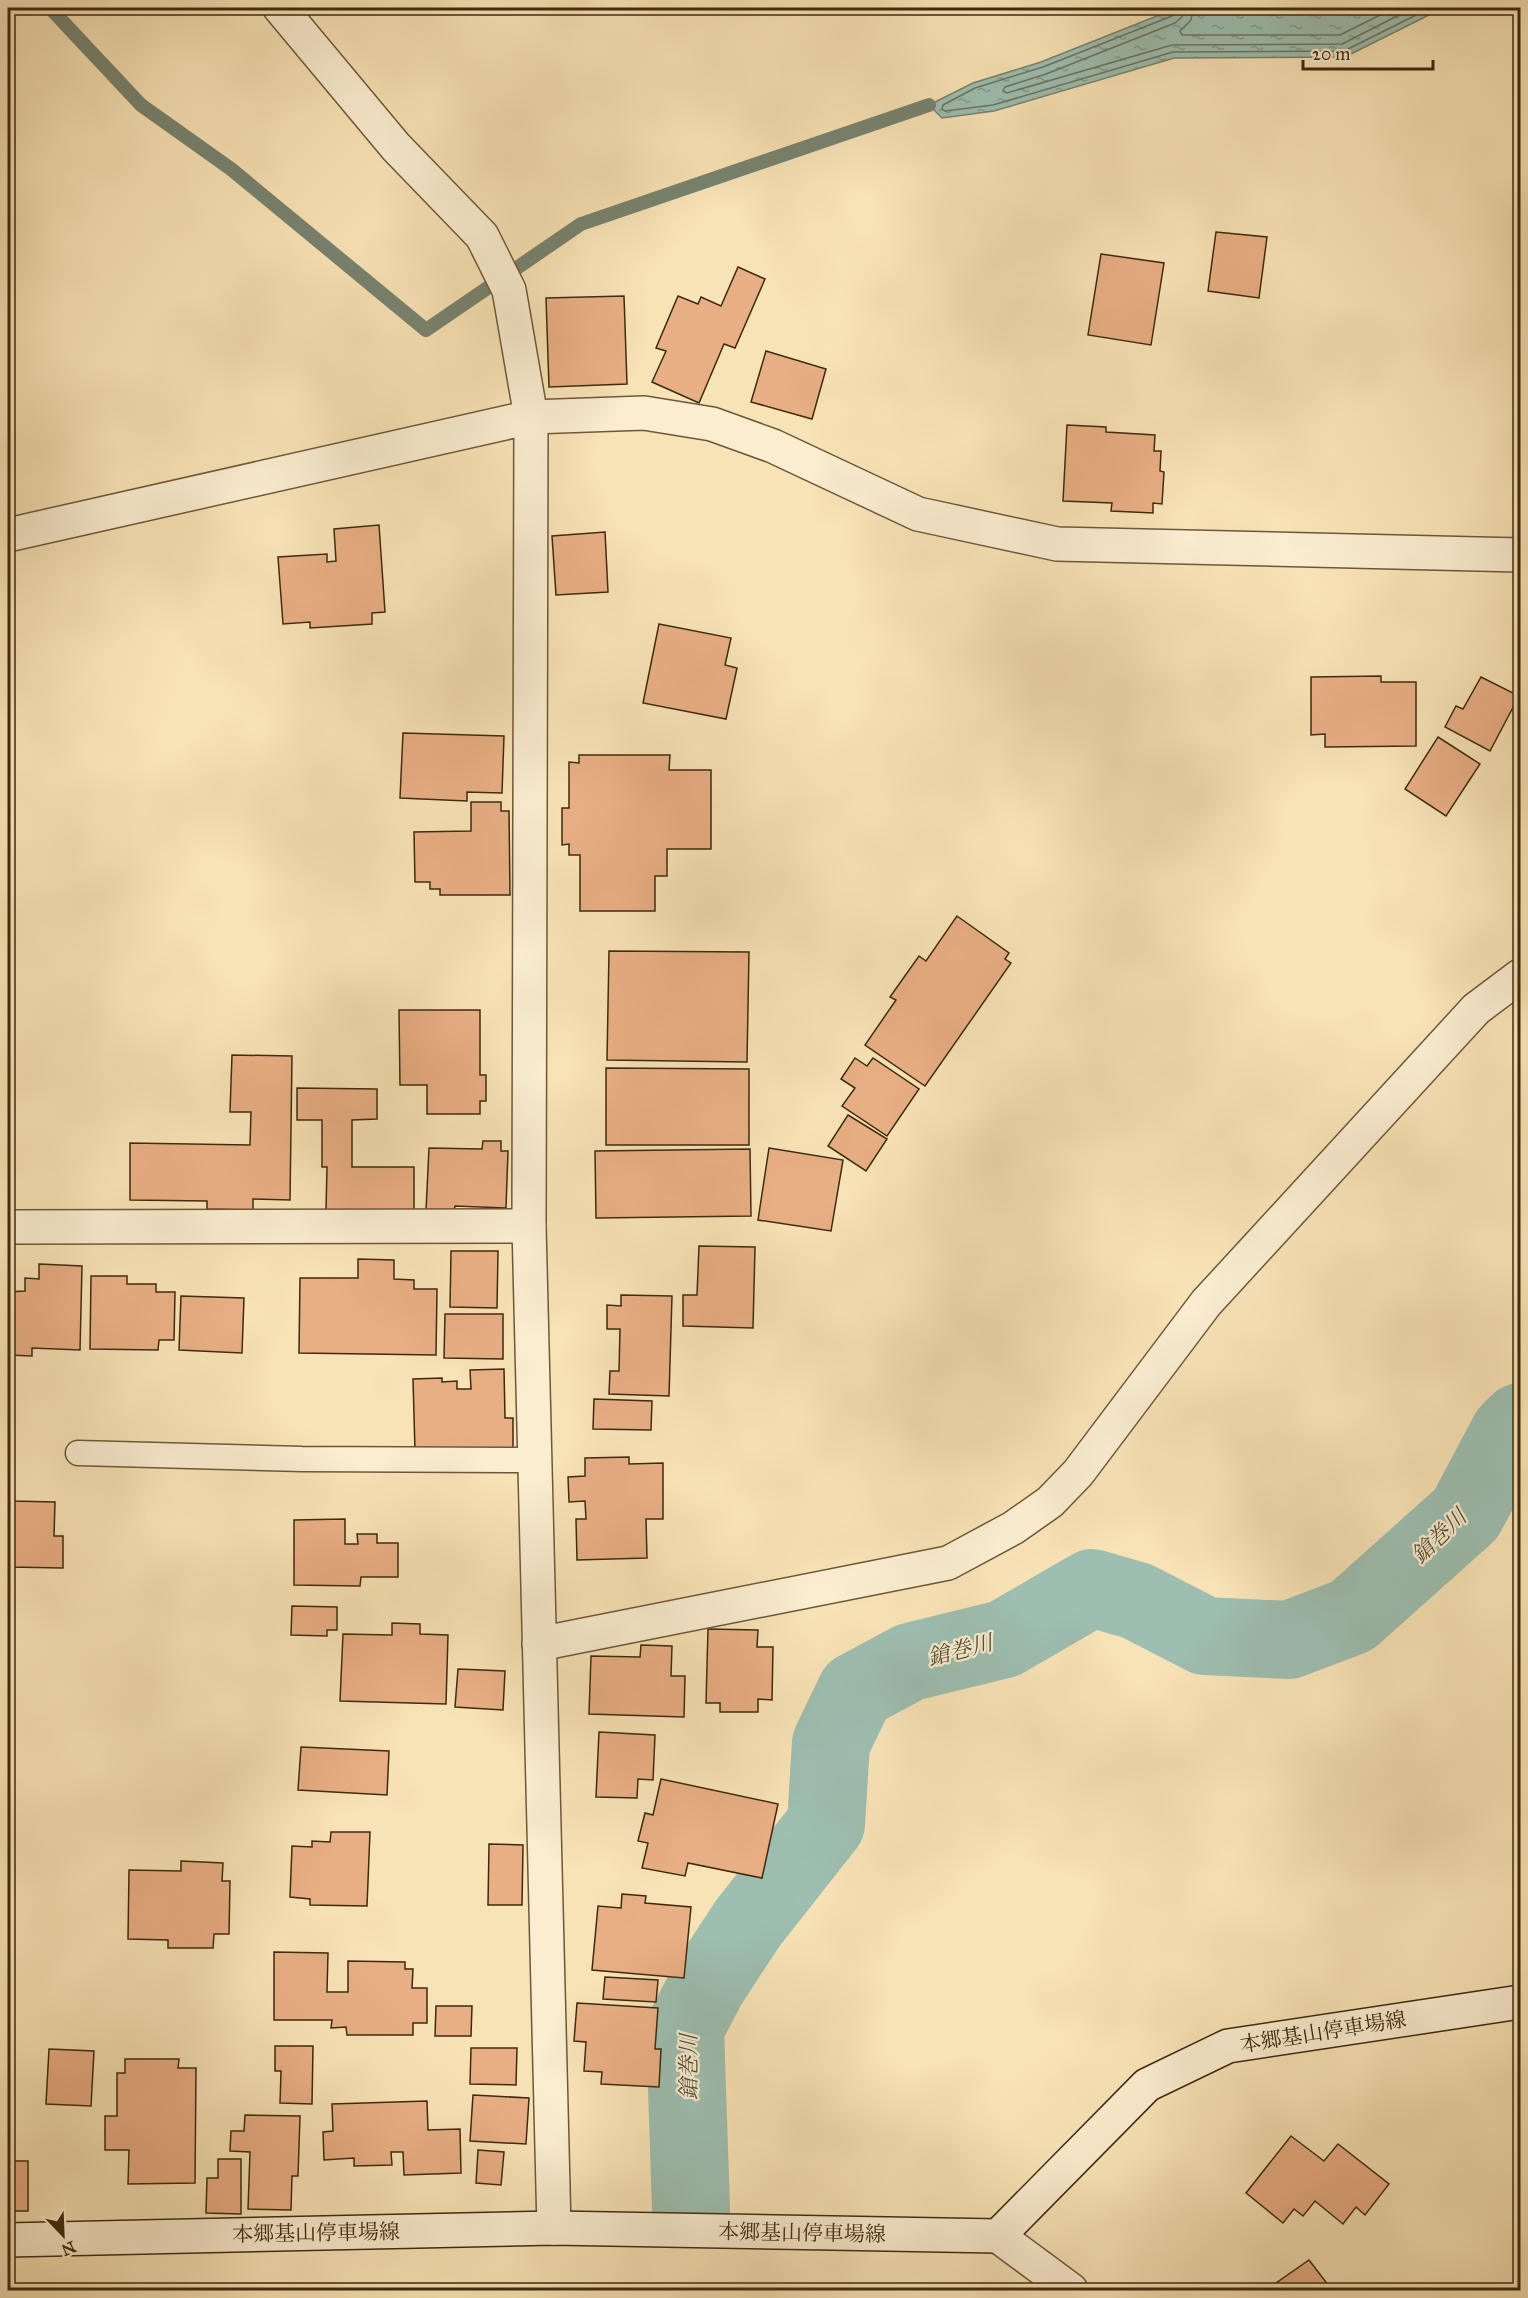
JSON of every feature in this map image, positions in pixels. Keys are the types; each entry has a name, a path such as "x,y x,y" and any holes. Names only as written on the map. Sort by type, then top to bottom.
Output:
{"street":[{"path":"280,8 396,147 482,236 509,290 531,417 529,1226 554,2228"},
{"path":"8,535 531,417 644,413 712,424 773,446 918,514 1057,544 1521,555"},
{"path":"539,1644 948,1563 1013,1528 1050,1502 1078,1473 1206,1303 1444,1043 1476,1009 1521,976"},
{"path":"8,1227 529,1226"},
{"name":"本郷基山停車場線","path":"8,2240 554,2228 998,2236 1148,2085 1228,2046 1521,2002"},
{"path":"998,2236 1071,2290"}],"lane":[{"path":"78,1453 302,1459 535,1460"}],"water":[{"path":"1177,8 1443,8 1345,57 1174,58 994,111 942,118 929,105 973,83 1041,62"}],"building":[{"path":"1216,232 1267,237 1259,298 1208,291"},
{"path":"1101,254 1164,263 1151,345 1088,335"},
{"path":"738,267 765,279 735,348 724,344 699,403 652,382 666,351 656,348 678,296 698,304 701,297 721,306"},
{"path":"624,296 627,384 549,387 546,298"},
{"path":"766,351 826,369 812,419 751,402"},
{"path":"1067,425 1106,427 1106,432 1155,435 1154,451 1161,451 1160,471 1164,472 1162,504 1153,503 1153,513 1111,511 1112,503 1063,501"},
{"path":"379,525 385,612 372,613 372,624 310,628 310,622 283,624 278,557 327,554 327,562 336,561 334,529"},
{"path":"605,532 608,592 556,595 552,536"},
{"path":"659,624 731,638 725,665 737,668 726,719 643,703"},
{"path":"1381,676 1381,682 1416,682 1416,746 1325,747 1325,734 1311,735 1311,677"},
{"path":"1481,677 1519,696 1490,751 1445,727 1456,706 1463,709"},
{"path":"403,733 504,736 502,793 467,792 467,801 400,798"},
{"path":"1438,737 1480,764 1446,816 1405,789"},
{"path":"579,755 670,755 669,770 711,770 711,849 667,849 667,876 655,876 655,911 580,911 580,855 569,855 569,844 562,845 562,808 569,808 569,762 579,763"},
{"path":"471,802 501,802 501,811 509,811 510,895 440,895 440,889 430,889 430,882 415,882 414,832 471,831"},
{"path":"957,916 1009,953 1005,959 1011,963 925,1086 865,1045 896,1000 890,997 919,956 926,961"},
{"path":"609,951 749,952 747,1062 607,1060"},
{"path":"399,1010 480,1010 480,1075 486,1075 486,1101 480,1101 480,1114 427,1114 427,1085 400,1085"},
{"path":"232,1055 292,1056 290,1200 253,1199 253,1210 207,1209 207,1201 130,1200 130,1143 250,1145 251,1112 230,1112"},
{"path":"855,1058 867,1066 873,1058 919,1089 887,1136 842,1106 855,1088 841,1079"},
{"path":"606,1068 749,1069 749,1145 606,1145"},
{"path":"297,1088 377,1089 377,1119 352,1120 352,1167 414,1167 414,1211 326,1211 327,1167 322,1167 322,1120 297,1120"},
{"path":"848,1115 887,1139 866,1171 828,1146"},
{"path":"483,1141 501,1141 501,1151 508,1151 506,1208 455,1206 454,1211 426,1211 429,1148 482,1149"},
{"path":"769,1148 843,1160 831,1231 758,1220"},
{"path":"750,1149 751,1216 596,1218 595,1151"},
{"path":"699,1246 755,1247 753,1328 683,1326 683,1295 697,1295"},
{"path":"451,1251 498,1251 497,1308 450,1307"},
{"path":"358,1259 394,1260 394,1279 414,1280 414,1289 437,1289 436,1355 299,1353 300,1278 358,1278"},
{"path":"39,1264 82,1266 80,1350 32,1348 32,1356 8,1355 8,1292 25,1291 25,1278 39,1279"},
{"path":"91,1276 127,1276 127,1284 156,1284 156,1292 175,1292 174,1340 159,1340 158,1350 90,1349"},
{"path":"621,1295 672,1296 669,1396 609,1394 610,1371 619,1371 620,1329 607,1329 607,1305 621,1306"},
{"path":"181,1296 244,1298 242,1353 179,1350"},
{"path":"445,1314 503,1314 503,1359 444,1358"},
{"path":"504,1369 505,1418 513,1418 513,1449 415,1451 413,1379 442,1378 442,1382 457,1381 457,1389 471,1389 470,1370"},
{"path":"594,1399 652,1401 651,1430 593,1429"},
{"path":"629,1457 629,1464 663,1463 663,1519 646,1519 647,1558 577,1560 576,1519 586,1519 585,1501 569,1502 568,1477 585,1476 585,1458"},
{"path":"8,1488 12,1488 12,1501 55,1502 54,1536 63,1536 63,1568 8,1567"},
{"path":"345,1519 345,1544 358,1544 357,1534 377,1534 377,1543 398,1543 398,1577 361,1577 360,1586 294,1585 294,1520"},
{"path":"292,1606 337,1607 337,1630 327,1630 327,1636 291,1635"},
{"path":"392,1623 420,1624 420,1634 448,1635 446,1704 340,1701 343,1634 392,1635"},
{"path":"708,1629 758,1630 757,1647 773,1647 772,1700 758,1699 758,1712 720,1712 720,1703 706,1703"},
{"path":"641,1645 672,1646 671,1676 685,1676 684,1717 589,1714 591,1656 640,1657"},
{"path":"458,1669 505,1671 503,1710 455,1707"},
{"path":"599,1732 655,1735 653,1780 638,1779 637,1798 596,1797"},
{"path":"301,1747 389,1751 387,1795 298,1790"},
{"path":"661,1779 778,1804 762,1878 688,1863 685,1876 642,1868 648,1843 638,1841 645,1813 653,1815"},
{"path":"1520,1790 1520,1808 1514,1793"},
{"path":"331,1832 370,1832 367,1906 310,1905 310,1899 290,1897 292,1846 312,1847 312,1841 330,1842"},
{"path":"489,1844 523,1845 522,1905 488,1905"},
{"path":"181,1861 223,1863 222,1881 230,1881 229,1934 214,1934 213,1948 168,1948 168,1940 128,1939 129,1870 181,1871"},
{"path":"622,1894 646,1896 645,1903 691,1907 684,1978 592,1970 598,1906 621,1908"},
{"path":"274,1952 328,1953 327,1992 348,1992 348,1961 405,1962 405,1969 413,1969 412,1988 427,1988 427,2023 413,2023 413,2035 347,2035 346,2027 331,2028 332,2020 274,2020"},
{"path":"605,1977 658,1980 656,2002 603,1999"},
{"path":"577,2003 658,2008 655,2049 661,2049 659,2087 601,2084 602,2072 584,2071 586,2042 574,2041"},
{"path":"436,2006 472,2006 471,2036 435,2036"},
{"path":"275,2046 313,2046 312,2104 280,2103 281,2071 275,2071"},
{"path":"471,2048 517,2048 516,2085 470,2084"},
{"path":"49,2049 94,2051 91,2106 46,2104"},
{"path":"125,2059 179,2059 178,2068 196,2068 195,2183 128,2184 129,2150 105,2150 105,2116 117,2116 117,2073 125,2073"},
{"path":"473,2095 529,2098 526,2144 470,2141"},
{"path":"427,2101 428,2130 460,2129 461,2173 404,2175 403,2152 391,2152 392,2165 354,2166 354,2158 324,2160 323,2132 333,2131 332,2104"},
{"path":"245,2115 300,2116 298,2176 292,2176 291,2210 248,2209 250,2152 230,2151 231,2131 244,2131"},
{"path":"1291,2136 1324,2161 1338,2144 1389,2184 1365,2215 1356,2207 1343,2224 1315,2201 1303,2216 1294,2209 1283,2223 1246,2193"},
{"path":"478,2150 504,2152 501,2185 476,2183"},
{"path":"218,2159 241,2159 241,2214 206,2213 207,2178 218,2178"},
{"path":"8,2161 28,2161 28,2211 8,2211"},
{"path":"1309,2260 1332,2290 1266,2290"}],"waterway":[{"path":"50,8 141,105 231,169 426,330 581,224 929,105"},
{"name":"鎗巻川","path":"691,2209 685,2028 708,1984 748,1923 826,1824 831,1743 856,1691 910,1662 1004,1639 1092,1588 1137,1601 1205,1636 1289,1640 1352,1616 1466,1514 1509,1433 1520,1422"}]}
